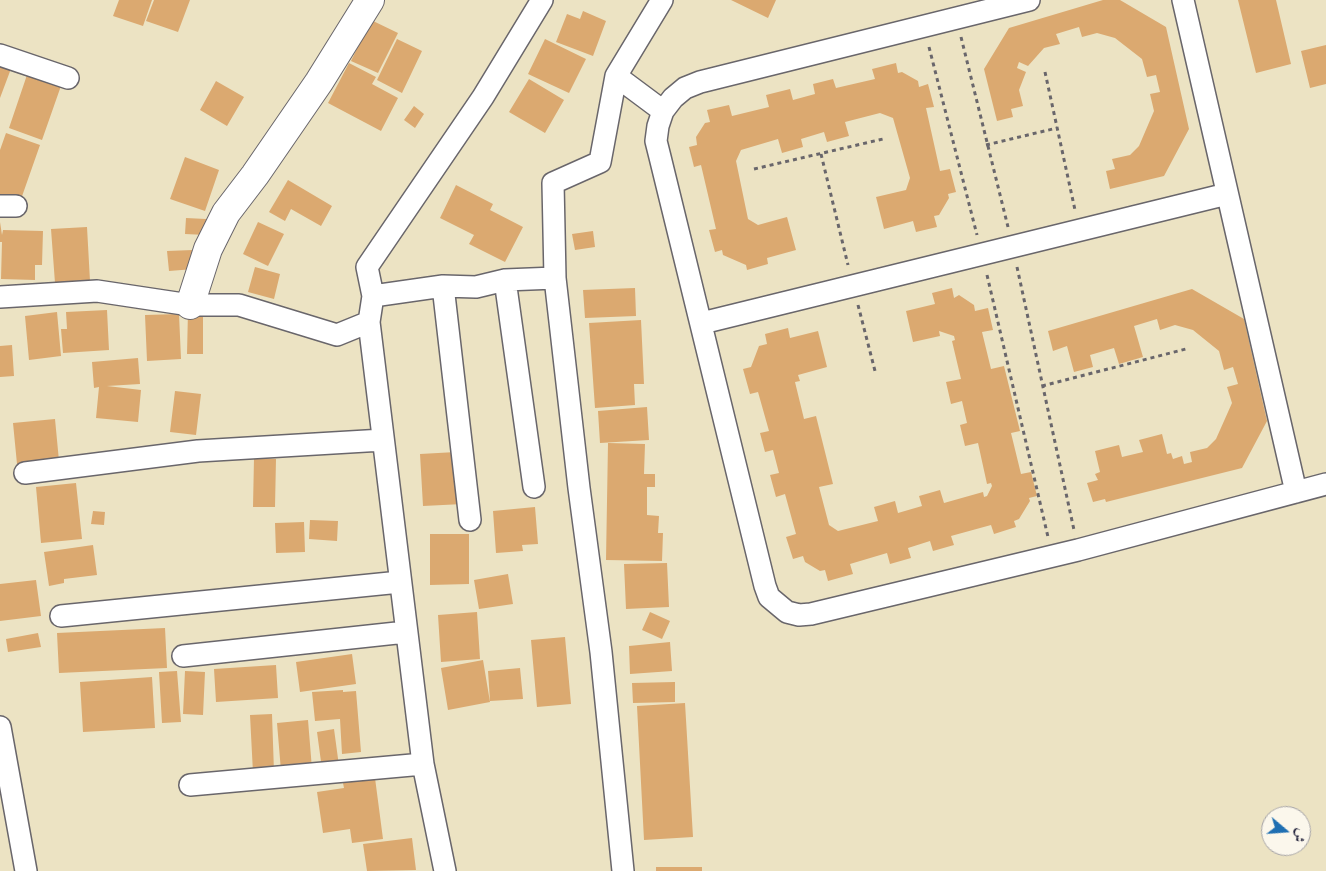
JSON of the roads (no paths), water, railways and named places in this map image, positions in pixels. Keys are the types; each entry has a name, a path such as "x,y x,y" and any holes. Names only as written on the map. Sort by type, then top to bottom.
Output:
{"street":[{"path":"190,304 203,262 226,213 260,168 319,82 370,0"},
{"path":"445,871 423,764 369,322 373,296 366,267 483,97 542,0"},
{"path":"623,871 602,652 579,488 554,278 553,184 600,162 616,76 662,0"},
{"path":"1028,0 957,20 700,82 685,88 673,98 663,111 656,141 769,597 778,606 794,614 811,614 1078,550 1326,484"},
{"path":"1183,0 1296,492"},
{"path":"0,55 68,78"},
{"path":"616,76 663,111"},
{"path":"702,323 1227,194"},
{"path":"373,296 442,286 476,286 506,280 554,278"},
{"path":"506,280 534,486"},
{"path":"442,286 470,520"},
{"path":"0,297 97,291 190,304 239,305 337,335 369,322"},
{"path":"24,473 198,451 383,440"},
{"path":"61,616 400,582"},
{"path":"183,656 406,632"},
{"path":"0,727 26,871"},
{"path":"190,785 423,764"}]}
